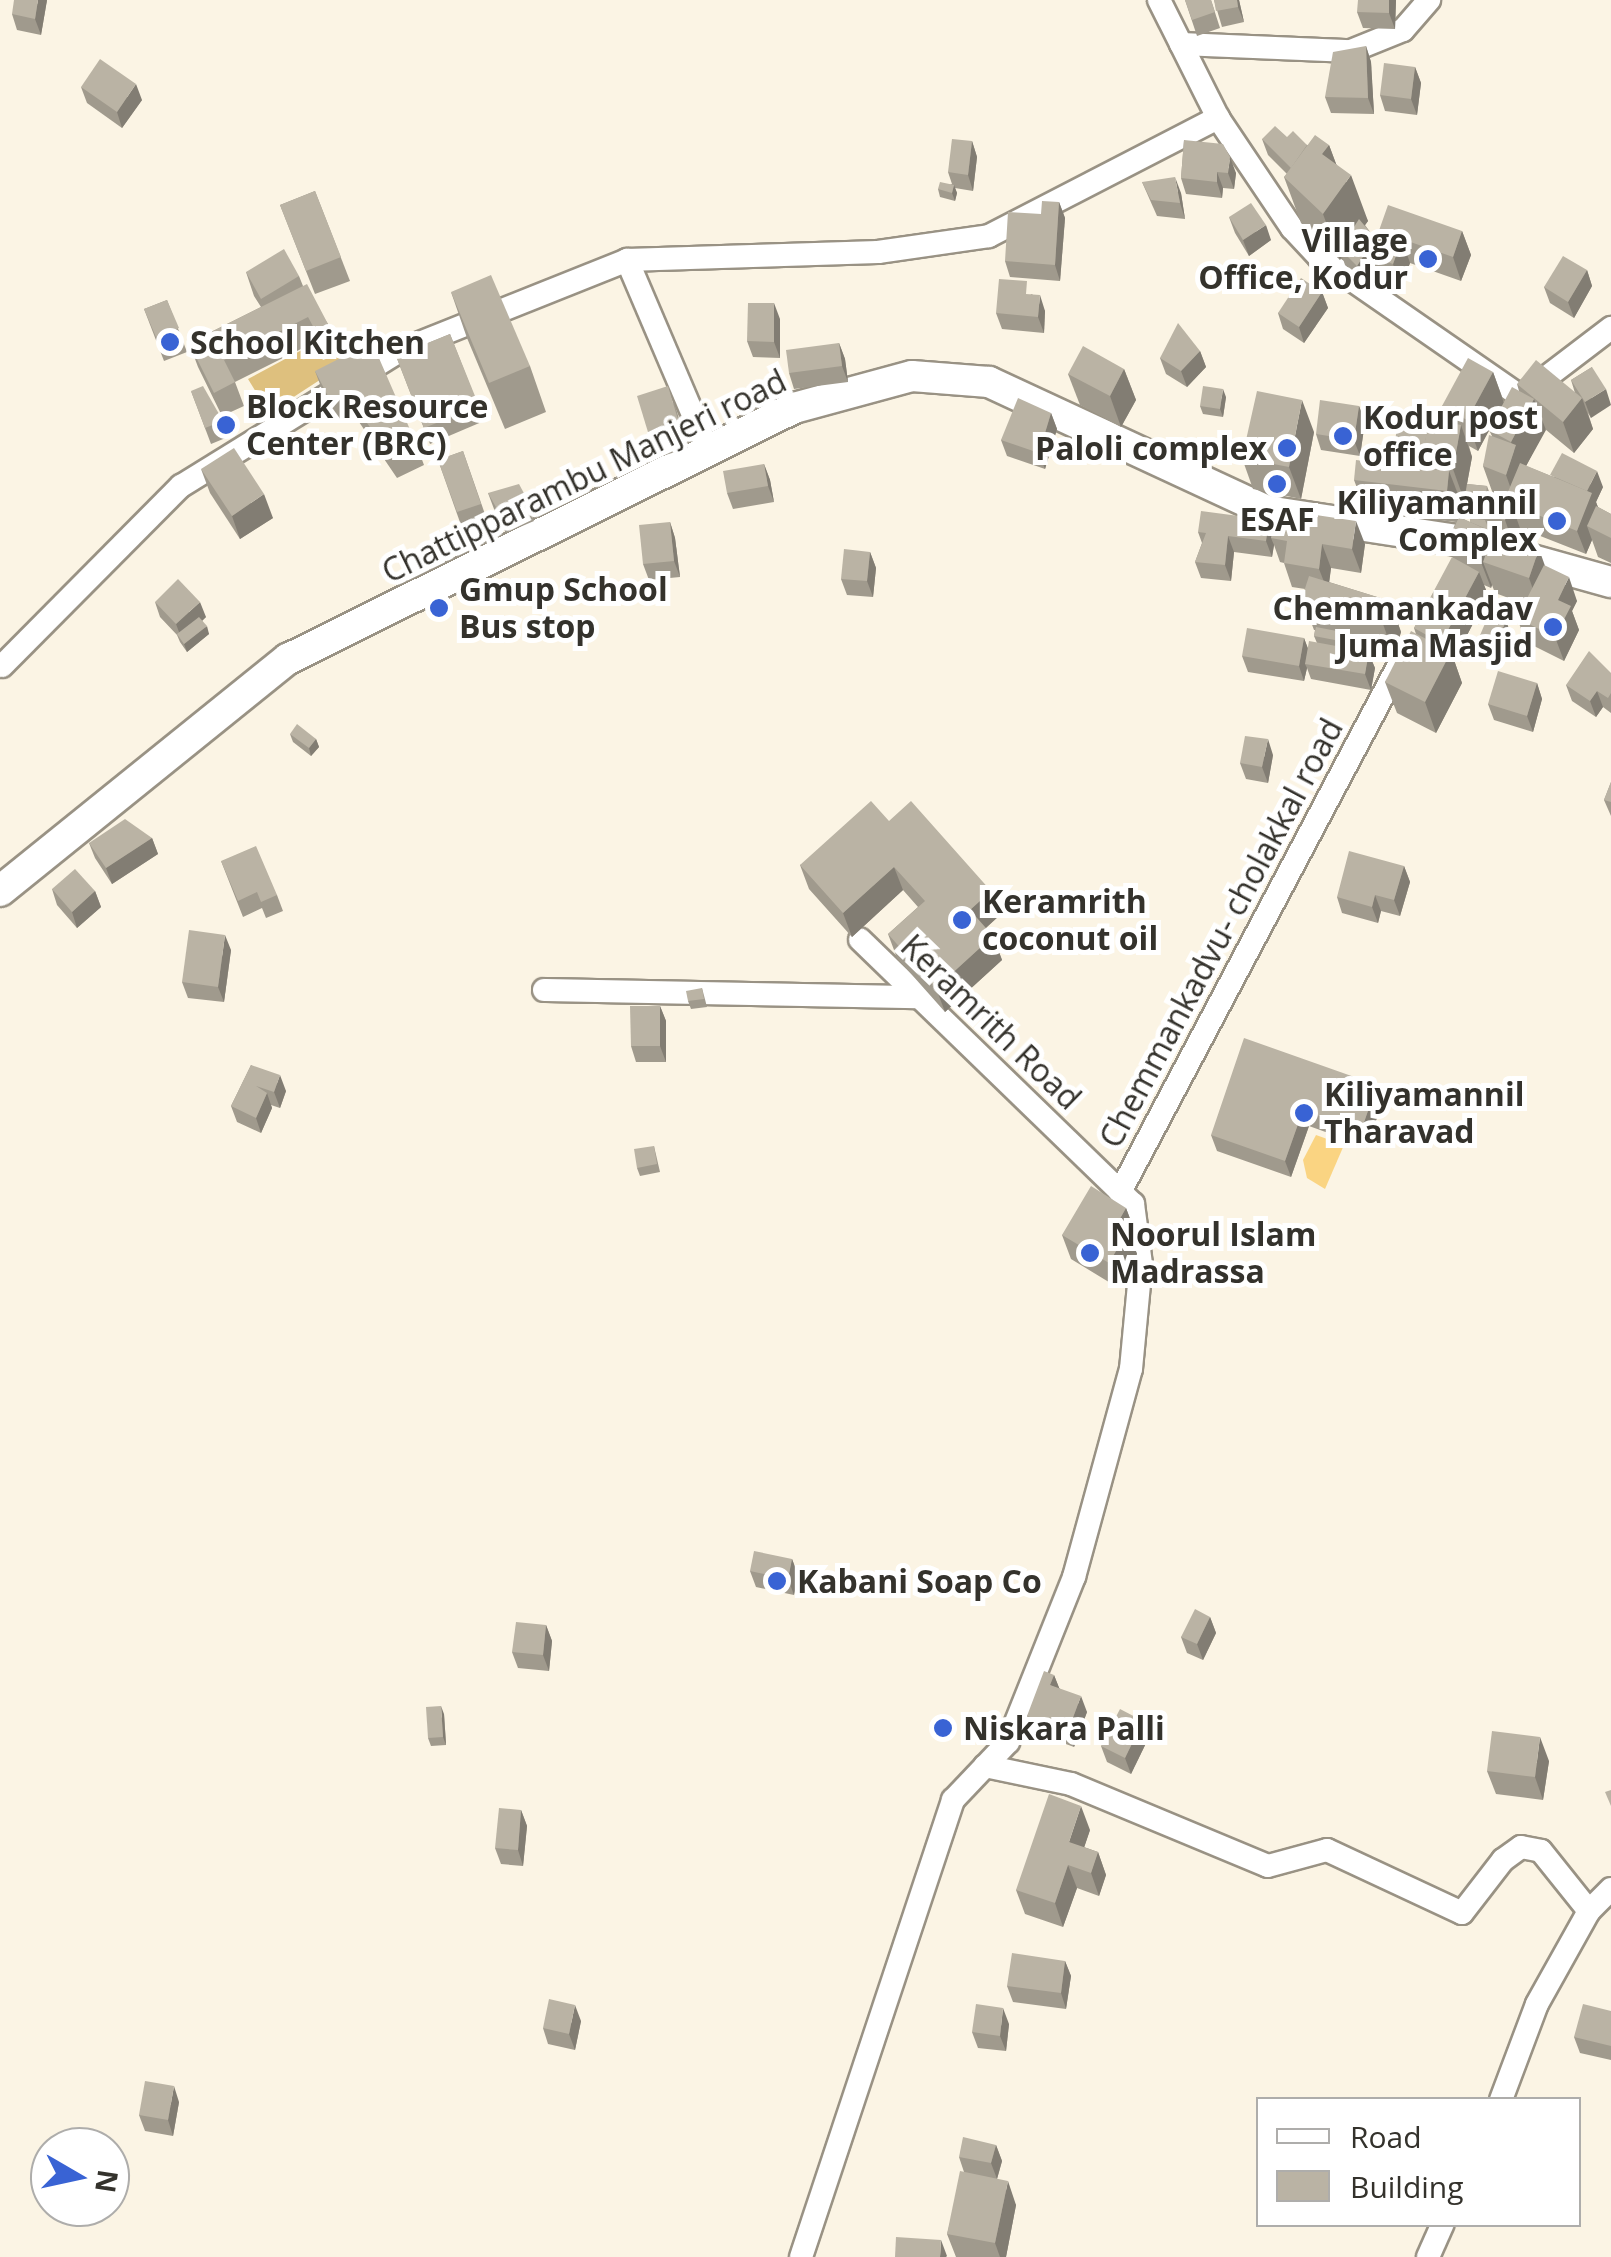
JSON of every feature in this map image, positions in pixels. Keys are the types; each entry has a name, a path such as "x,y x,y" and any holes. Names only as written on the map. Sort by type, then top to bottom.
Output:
{"main road":[{"name":"Chattipparambu Manjeri road","path":"0,891 288,659 794,408 912,376 952,375 988,382 1267,512 1464,541 1611,582"}],"street":[{"path":"1159,0 1218,118 1319,257 1518,406 1611,328"},
{"path":"1181,44 1350,51 1404,30 1429,0"},
{"path":"1,665 181,486 305,404 400,351 627,260 878,252 989,236 1218,118"},
{"path":"627,260 708,450"},
{"name":"Chemmankadvu- cholakkal road","path":"801,2257 905,1926 953,1800 1008,1742 1037,1681 1098,1482 1138,1314 1141,1221 1120,1192 1418,628"},
{"name":"Keramrith Road","path":"860,939 1120,1192"},
{"path":"544,990 920,997"},
{"path":"985,1766 1071,1784 1268,1866 1327,1850 1447,1911 1474,1908 1521,1848 1541,1851 1589,1911"},
{"path":"1502,2097 1536,2004 1589,1911 1611,1889"},
{"path":"1428,2257 1442,2227"}],"shaded area":[{"path":"313,344 323,360 345,352 349,361 269,413 248,379"},
{"path":"1316,1135 1344,1145 1325,1189 1307,1178 1303,1160"}],"building":[{"path":"14,0 38,0 35,19 12,14"},
{"path":"1185,0 1211,0 1215,12 1192,20"},
{"path":"1214,0 1237,0 1238,7 1216,11"},
{"path":"1358,0 1389,0 1389,13 1357,12"},
{"path":"1366,46 1368,98 1325,97 1333,52"},
{"path":"100,59 136,84 117,112 81,87"},
{"path":"1384,63 1415,67 1411,99 1380,95"},
{"path":"1275,126 1287,137 1293,131 1307,145 1291,168 1262,139"},
{"path":"1315,135 1329,145 1322,154 1351,175 1323,214 1284,177"},
{"path":"952,139 972,141 968,175 948,172"},
{"path":"1184,140 1223,144 1230,157 1228,173 1217,172 1217,182 1181,178"},
{"path":"1175,177 1180,203 1151,200 1142,182"},
{"path":"940,182 954,185 952,193 938,189"},
{"path":"315,191 341,257 306,271 280,205"},
{"path":"1042,201 1059,202 1055,265 1005,261 1008,212 1041,214"},
{"path":"1251,203 1266,225 1243,240 1229,217"},
{"path":"1388,205 1462,231 1453,257 1402,239 1393,264 1370,256"},
{"path":"1359,219 1375,238 1357,266 1340,249"},
{"path":"284,249 299,276 261,299 246,272"},
{"path":"1563,256 1587,270 1568,302 1544,287"},
{"path":"491,275 530,366 489,383 451,292"},
{"path":"1301,278 1322,292 1299,327 1278,313"},
{"path":"999,279 1027,281 1026,294 1040,295 1038,317 996,313"},
{"path":"307,284 328,324 315,330 308,317 224,360 235,382 214,393 189,343"},
{"path":"167,300 179,328 156,337 144,309"},
{"path":"748,303 774,303 774,342 747,341"},
{"path":"1178,323 1200,351 1181,371 1160,358"},
{"path":"450,334 479,406 424,428 396,356"},
{"path":"372,342 415,441 389,454 350,399 329,398 315,371"},
{"path":"839,343 842,366 789,373 786,350"},
{"path":"1083,346 1124,369 1110,396 1068,374"},
{"path":"1468,358 1493,372 1467,420 1442,406"},
{"path":"1536,360 1582,398 1563,422 1517,384"},
{"path":"1592,367 1606,389 1585,402 1571,380"},
{"path":"203,386 223,421 205,428 191,391"},
{"path":"668,386 682,433 651,442 637,396"},
{"path":"1203,386 1223,389 1220,409 1200,406"},
{"path":"1512,387 1534,399 1511,442 1489,430"},
{"path":"1257,391 1302,400 1289,467 1242,458"},
{"path":"1018,398 1051,413 1039,453 1001,440"},
{"path":"1320,400 1359,406 1354,440 1316,434"},
{"path":"1429,419 1461,425 1453,469 1421,463"},
{"path":"1397,427 1427,432 1423,468 1392,464"},
{"path":"1489,435 1516,445 1506,475 1483,466"},
{"path":"234,448 264,494 232,516 201,469"},
{"path":"463,451 481,504 457,512 438,460"},
{"path":"1562,453 1597,471 1587,491 1550,475"},
{"path":"1356,460 1449,471 1447,491 1354,480"},
{"path":"1520,463 1592,493 1577,531 1505,499"},
{"path":"764,464 768,486 727,493 723,471"},
{"path":"519,484 526,497 497,509 488,493"},
{"path":"1467,484 1487,486 1486,495 1466,493"},
{"path":"1487,495 1510,500 1505,520 1484,516"},
{"path":"1596,506 1611,514 1611,538 1587,526"},
{"path":"1276,509 1356,521 1352,549 1322,544 1319,569 1284,563 1287,541 1271,538"},
{"path":"1201,511 1269,520 1266,541 1228,536 1225,565 1195,562 1206,533 1198,532"},
{"path":"1459,517 1490,531 1479,557 1447,543"},
{"path":"1470,518 1485,520 1489,530 1470,522"},
{"path":"670,522 674,561 643,564 639,525"},
{"path":"1493,534 1539,549 1529,578 1483,562"},
{"path":"844,549 870,552 867,581 841,579"},
{"path":"1452,557 1479,572 1441,643 1414,628"},
{"path":"1544,565 1569,577 1558,600 1571,606 1555,637 1517,618"},
{"path":"1309,576 1390,601 1383,624 1302,598"},
{"path":"178,579 200,602 176,624 155,602"},
{"path":"1489,614 1506,621 1495,647 1478,640"},
{"path":"199,617 207,626 184,644 177,634"},
{"path":"1316,627 1368,637 1366,646 1314,636"},
{"path":"1247,628 1304,638 1299,666 1242,656"},
{"path":"1411,631 1451,652 1425,702 1385,682"},
{"path":"1309,641 1369,652 1365,674 1305,664"},
{"path":"1589,651 1611,673 1608,698 1597,691 1590,701 1566,685"},
{"path":"1498,671 1537,683 1527,716 1488,704"},
{"path":"297,724 316,739 309,748 290,734"},
{"path":"1245,736 1268,739 1262,767 1240,763"},
{"path":"1611,782 1611,802 1604,800"},
{"name":"Keramrith coconut oil","path":"871,801 889,821 911,801 991,891 970,910 993,936 936,988 888,934 925,901 894,867 843,913 800,865"},
{"path":"125,819 152,838 106,868 89,843"},
{"path":"256,846 277,895 261,902 257,892 238,901 221,861"},
{"path":"1349,851 1404,866 1394,900 1375,895 1372,907 1337,897"},
{"path":"75,869 95,891 72,912 52,889"},
{"path":"189,930 225,935 218,987 182,982"},
{"path":"702,988 704,999 688,1001 686,991"},
{"path":"630,1006 660,1006 660,1046 631,1046"},
{"name":"Kiliyamannil Tharavad","path":"1244,1038 1377,1085 1361,1131 1303,1110 1285,1161 1211,1135"},
{"path":"251,1065 280,1075 274,1092 256,1086 267,1093 256,1118 231,1106"},
{"path":"654,1146 657,1164 637,1168 634,1149"},
{"path":"1091,1186 1126,1208 1117,1224 1128,1231 1109,1263 1062,1235"},
{"path":"754,1551 792,1559 788,1579 750,1571"},
{"path":"1195,1609 1210,1617 1197,1644 1181,1637"},
{"path":"516,1622 546,1625 543,1655 512,1652"},
{"path":"1044,1671 1054,1675 1050,1685 1081,1696 1068,1731 1027,1716"},
{"path":"441,1706 443,1737 428,1738 426,1707"},
{"path":"1120,1709 1143,1721 1125,1758 1101,1746"},
{"path":"1492,1731 1540,1737 1535,1777 1487,1771"},
{"path":"1049,1794 1081,1806 1069,1842 1098,1852 1091,1873 1068,1865 1055,1903 1016,1890"},
{"path":"499,1808 521,1810 518,1850 495,1848"},
{"path":"1012,1953 1065,1961 1061,1993 1007,1986"},
{"path":"549,1999 575,2005 569,2034 543,2028"},
{"path":"976,2004 1003,2008 1000,2036 972,2032"},
{"path":"1583,2004 1611,2011 1611,2046 1574,2037"},
{"path":"145,2081 174,2086 168,2120 139,2115"},
{"path":"963,2137 996,2145 991,2163 959,2157"},
{"path":"960,2171 1008,2181 995,2243 947,2234"},
{"path":"896,2237 941,2240 940,2257 895,2257"}],"place":[{"name":"Village Office, Kodur","path":"1428,259"},
{"name":"School Kitchen","path":"170,342"},
{"name":"Block Resource Center (BRC)","path":"226,425"},
{"name":"Kodur post office","path":"1343,436"},
{"name":"Paloli complex","path":"1287,448"},
{"name":"ESAF","path":"1277,484"},
{"name":"Kiliyamannil Complex","path":"1557,521"},
{"name":"Gmup School Bus stop","path":"439,608"},
{"name":"Chemmankadav Juma Masjid","path":"1553,627"},
{"name":"Keramrith coconut oil","path":"962,920"},
{"name":"Kiliyamannil Tharavad","path":"1304,1113"},
{"name":"Noorul Islam Madrassa","path":"1090,1253"},
{"name":"Kabani Soap Co","path":"777,1581"},
{"name":"Niskara Palli","path":"943,1728"}]}
